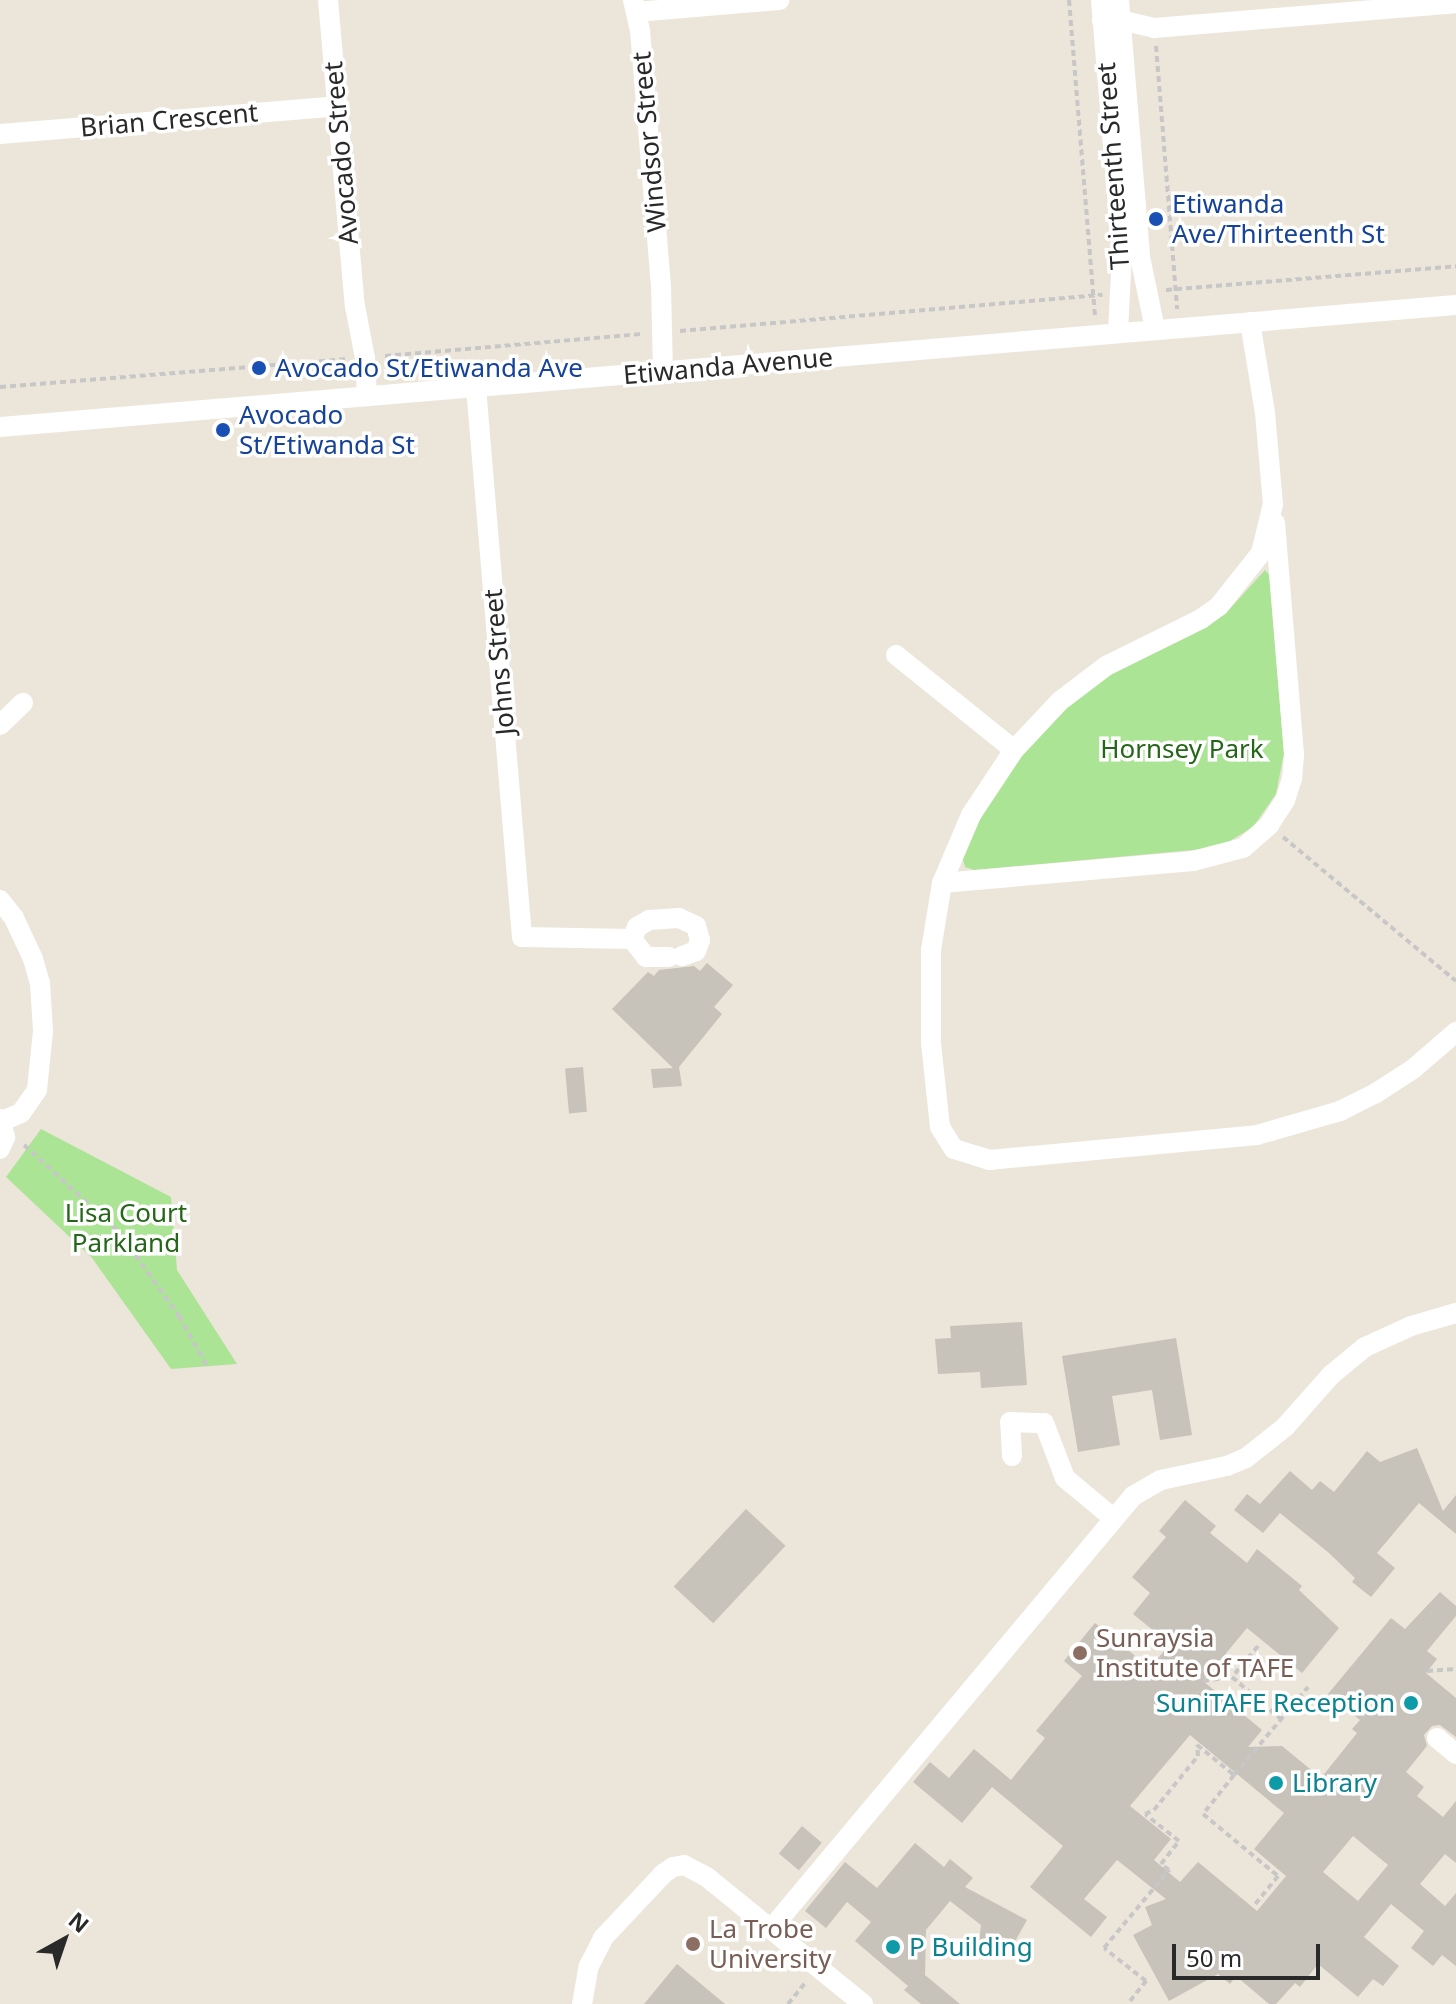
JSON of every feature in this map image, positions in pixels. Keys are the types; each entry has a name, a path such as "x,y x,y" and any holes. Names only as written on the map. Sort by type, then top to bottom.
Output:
{"street":[{"name":"Avocado Street","path":"328,0 361,397"},
{"path":"634,6 780,0"},
{"name":"Thirteenth Street","path":"1101,0 1114,25 1146,292 1155,329"},
{"path":"1114,25 1154,28 1455,2"},
{"name":"Windsor Street","path":"634,6 669,371"},
{"name":"Thirteenth Street","path":"1114,25 1122,253 1118,332"},
{"name":"Brian Crescent","path":"0,134 337,106"},
{"name":"Etiwanda Avenue","path":"0,427 1456,305"},
{"path":"942,883 1193,861 1243,848 1269,825 1285,800 1292,779 1294,754 1257,322"},
{"name":"Johns Street","path":"476,387 522,937 632,939"},
{"path":"1273,504 1261,553 1219,606 1201,619 1136,648 1083,682 1043,717 1014,750 971,815 942,883 931,950 931,1043 940,1127 947,1141 963,1155 989,1160 1217,1141 1294,1127 1376,1093 1413,1069 1456,1032"},
{"path":"896,655 1014,750"},
{"path":"0,725 23,703"},
{"path":"0,900 25,939 40,983 43,1031 40,1077 30,1103 21,1113 0,1121 5,1137 0,1149"},
{"path":"685,919 696,926 700,940 696,951 675,957 646,957 632,939 637,927 649,920 685,919"},
{"path":"0,1109 17,1098 40,1055"},
{"path":"771,1929 1113,1518 1147,1486 1246,1458 1285,1427 1331,1375 1365,1347 1411,1326 1456,1313"},
{"path":"1012,1456 1010,1422 1044,1423 1065,1478 1113,1518"},
{"path":"1437,1738 1456,1754"},
{"path":"582,2004 589,1966 603,1938 673,1867 691,1867 703,1873 863,2004"}],"path":[{"path":"1069,0 1097,334"},
{"path":"1154,28 1178,327"},
{"path":"1146,292 1456,266"},
{"path":"0,387 1121,294"},
{"path":"1269,825 1456,981"},
{"path":"24,1145 118,1231 179,1316 207,1366"},
{"path":"1203,1681 1232,1677 1258,1646"},
{"path":"1427,1671 1456,1669"},
{"path":"1232,1677 1281,1719"},
{"path":"1253,1907 1278,1876 1203,1814 1308,1687"},
{"path":"1130,2001 1146,1981 1104,1948 1169,1870 1161,1864 1179,1841 1145,1814 1154,1810 1198,1756 1197,1745 1234,1775"},
{"path":"788,2004 818,1968"}],"green space":[{"name":"Hornsey Park","path":"1265,570 1269,575 1284,753 1276,794 1253,827 1225,844 1204,849 974,870 965,867 962,856 982,812 1014,763 1054,718 1128,663 1226,613"},
{"name":"Lisa Court Parkland","path":"41,1129 171,1197 177,1270 237,1364 171,1369 92,1258 6,1177"}],"building":[{"path":"707,963 733,985 714,1007 722,1014 679,1067 682,1086 653,1088 651,1069 673,1068 612,1009 648,972 654,976 659,970 694,966 700,971"},
{"path":"583,1067 587,1112 569,1113 565,1069"},
{"path":"1022,1322 1027,1385 981,1388 980,1372 938,1374 935,1339 951,1338 950,1326"},
{"path":"1176,1338 1192,1435 1160,1440 1152,1390 1112,1396 1120,1445 1078,1452 1062,1356"},
{"path":"1417,1448 1443,1511 1456,1495 1456,1534 1419,1503 1377,1553 1395,1568 1371,1597 1352,1582 1355,1578 1329,1553 1280,1513 1263,1533 1234,1510 1247,1494 1260,1504 1290,1471 1312,1490 1320,1481 1334,1492 1367,1451 1380,1462"},
{"path":"1185,1500 1216,1526 1210,1533 1247,1563 1257,1549 1302,1586 1299,1590 1339,1628 1302,1673 1247,1628 1203,1681 1262,1730 1248,1747 1282,1746 1321,1778 1357,1733 1352,1729 1360,1720 1328,1694 1391,1618 1405,1629 1440,1592 1456,1606 1456,1616 1427,1651 1437,1659 1426,1673 1456,1698 1456,1737 1440,1725 1432,1726 1424,1735 1427,1746 1406,1772 1424,1787 1417,1796 1443,1817 1456,1801 1456,1863 1445,1854 1420,1884 1445,1906 1456,1893 1456,1966 1442,1955 1433,1966 1411,1948 1424,1931 1391,1904 1364,1937 1399,1966 1383,1986 1373,1979 1358,1997 1318,1964 1300,1987 1295,1983 1276,2004 1269,2004 1236,1976 1230,1984 1218,1974 1169,2001 1133,1935 1152,1925 1145,1907 1166,1899 1117,1860 1084,1899 1107,1917 1091,1937 1030,1887 1063,1846 992,1787 962,1823 913,1782 930,1762 949,1778 974,1749 1011,1780 1045,1738 1036,1731 1082,1676 1064,1661 1095,1623 1150,1668 1170,1644 1133,1614 1150,1593 1132,1577 1166,1537 1159,1531","holes":["1190,1735 1284,1813 1254,1849 1286,1876 1257,1911 1198,1862 1180,1882 1154,1860 1171,1839 1130,1806","1353,1836 1388,1865 1358,1901 1323,1872"]},
{"path":"746,1509 785,1546 713,1623 674,1587"},
{"path":"802,1826 822,1843 799,1870 779,1854"},
{"path":"915,1843 944,1867 950,1859 973,1878 965,1887 1027,1920 1014,1943 1003,1937 998,1945 979,1942 981,1925 950,1901 926,1930 925,1975 960,2004 921,2004 904,1990 908,1986 855,1941 871,1922 847,1902 826,1928 805,1911 845,1862 877,1888"},
{"path":"677,1964 725,2004 644,2004"}],"place":[{"name":"Etiwanda Ave/Thirteenth St","path":"1156,219"},
{"name":"Avocado St/Etiwanda Ave","path":"259,368"},
{"name":"Avocado St/Etiwanda St","path":"223,430"},
{"name":"Sunraysia Institute of TAFE","path":"1080,1653"},
{"name":"SuniTAFE Reception","path":"1411,1703"},
{"name":"Library","path":"1276,1783"},
{"name":"La Trobe University","path":"693,1944"},
{"name":"P Building","path":"893,1947"}]}
